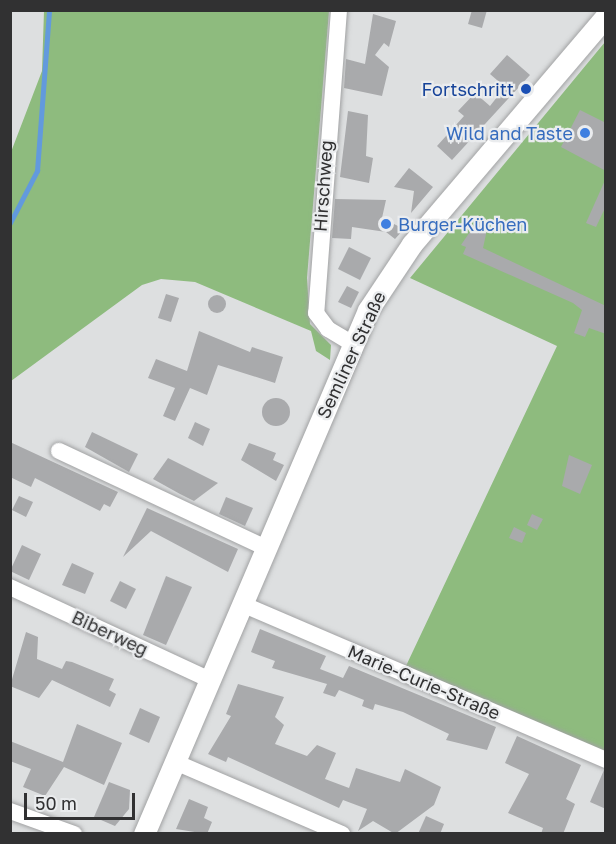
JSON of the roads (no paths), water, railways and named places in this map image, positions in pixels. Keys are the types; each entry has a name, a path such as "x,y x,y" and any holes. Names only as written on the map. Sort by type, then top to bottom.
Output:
{"street":[{"name":"Hirschweg","path":"339,10 316,313 328,329 352,344"},
{"name":"Semliner Straße","path":"144,834 352,344 405,253 606,16"},
{"path":"59,451 266,548"},
{"name":"Biberweg","path":"10,587 210,680"},
{"name":"Marie-Curie-Straße","path":"242,604 606,760"},
{"path":"175,762 342,834"},
{"path":"10,811 75,834"}],"waterway":[{"path":"10,223 37,171 49,10"}],"place":[{"name":"Fortschritt","path":"526,89"},
{"name":"Wild and Taste","path":"585,133"},
{"name":"Burger-Küchen","path":"386,224"}]}
